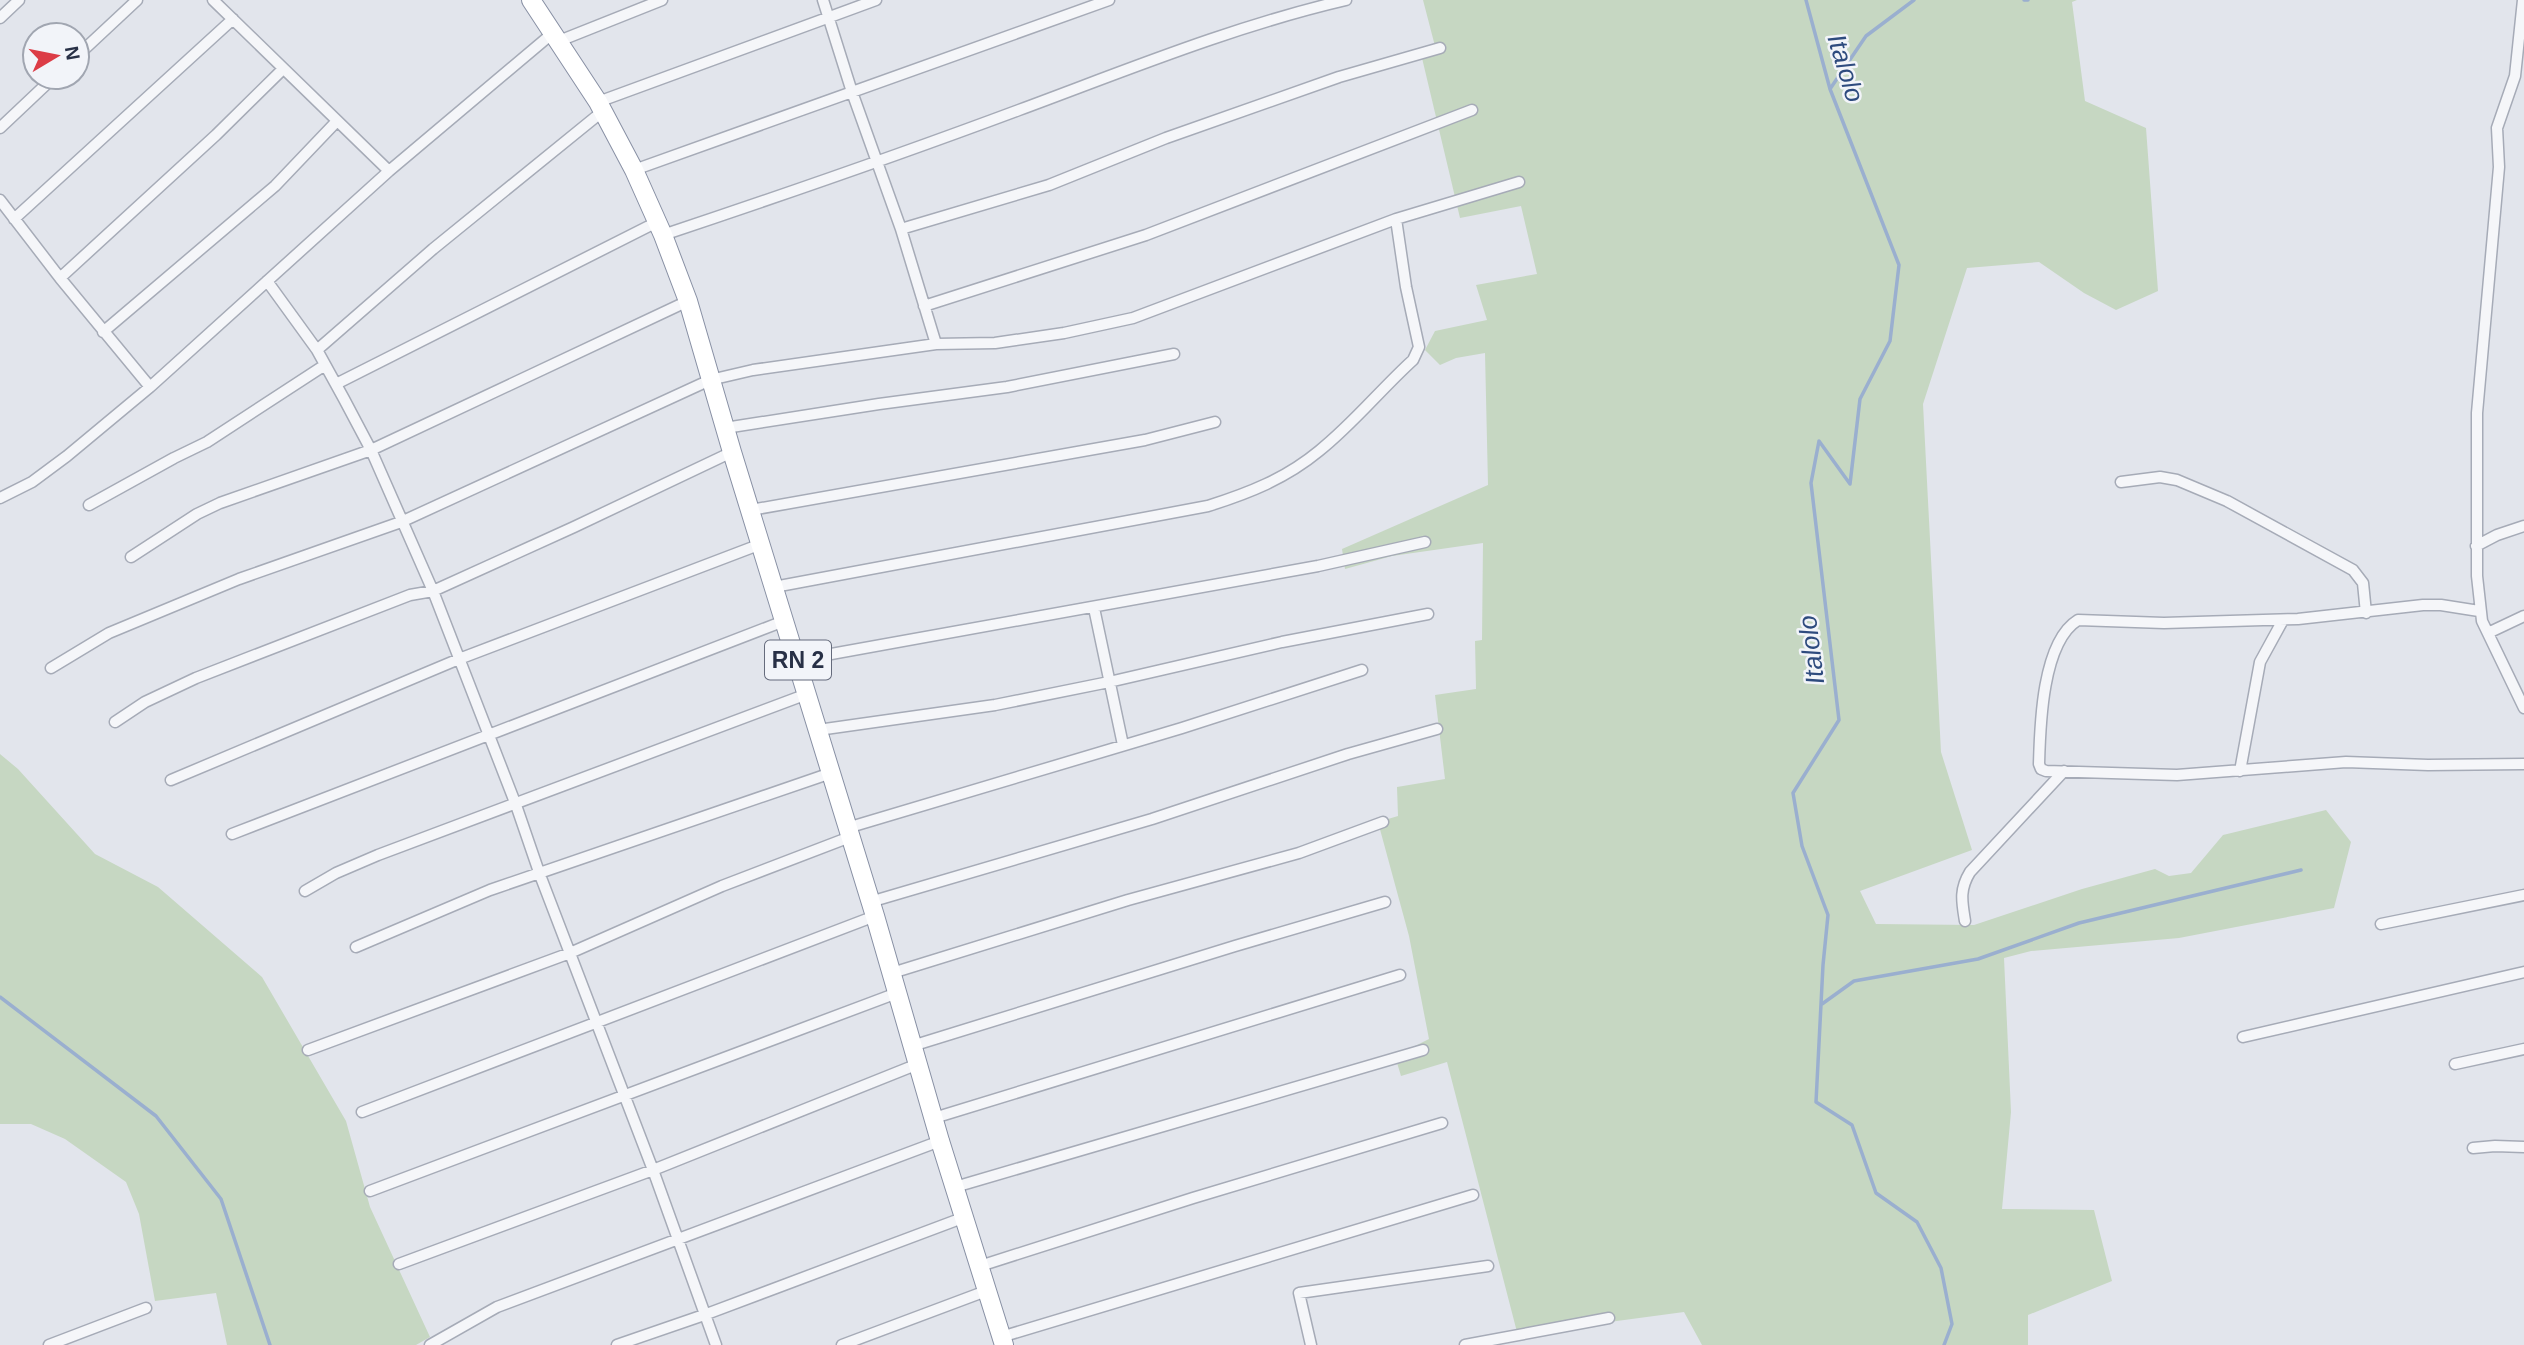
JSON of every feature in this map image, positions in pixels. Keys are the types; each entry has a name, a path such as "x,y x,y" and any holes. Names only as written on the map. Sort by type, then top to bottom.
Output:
{"highway":[{"name":"RN 2","path":"531,0 601,106 634,170 688,300 1002,1341"}],"street":[{"path":"0,18 19,0"},
{"path":"91,43 137,0"},
{"path":"213,0 389,171"},
{"path":"0,498 32,482 58,463 150,387 389,171 557,36 662,0"},
{"path":"823,0 852,92 901,229 936,344"},
{"path":"317,350 601,106 876,0"},
{"path":"634,170 1109,0"},
{"path":"336,384 660,228 877,163 1174,53 1302,10 1346,0"},
{"path":"2523,0 2515,76 2497,128 2500,167 2477,414 2476,546 2479,611 2523,704"},
{"path":"14,219 233,19"},
{"path":"901,229 1049,185 1166,138 1339,77 1440,48"},
{"path":"60,278 216,135 283,69"},
{"path":"0,128 39,91"},
{"path":"924,306 1146,235 1472,110"},
{"path":"103,332 275,186 337,121"},
{"path":"51,668 121,628 239,579 401,522 710,380 752,369 936,344 995,343 1064,333 1133,318 1396,219 1519,182"},
{"path":"0,200 103,332 150,387"},
{"path":"774,587 1208,506 1258,490 1272,482 1320,451 1413,359 1419,347 1406,287 1396,219"},
{"path":"267,281 317,350 336,384 371,450 433,591 516,805 594,1021 653,1170 716,1345"},
{"path":"131,558 197,514 220,503 371,450 688,300"},
{"path":"725,428 1007,387 1174,354"},
{"path":"89,505 207,442 325,365"},
{"path":"751,510 1145,440 1215,422"},
{"path":"115,722 145,702 196,678 410,596 433,591 732,452"},
{"path":"2121,482 2160,477 2177,480 2227,501 2353,570 2363,583 2366,613"},
{"path":"2476,546 2497,534 2524,526"},
{"path":"798,660 1318,566 1425,542"},
{"path":"171,780 458,659 761,544"},
{"path":"2479,611 2441,605 2283,620 2164,623 2085,619 2070,624 2062,636 2049,670 2042,702 2039,764 2041,769 2064,771 2177,775 2346,762 2524,764"},
{"path":"1094,608 1123,745"},
{"path":"818,730 995,705 1282,642 1428,614"},
{"path":"2488,633 2524,616"},
{"path":"2240,771 2260,662 2283,620"},
{"path":"232,834 784,621"},
{"path":"308,1050 570,953 848,833 1362,670"},
{"path":"305,891 335,873 378,855 807,694"},
{"path":"362,1112 872,909 1348,754 1437,729"},
{"path":"1965,921 1961,899 1962,886 1970,872 2064,771"},
{"path":"356,947 489,890 831,773"},
{"path":"892,974 1128,900 1299,853 1383,822"},
{"path":"2381,924 2524,895"},
{"path":"912,1046 1385,902"},
{"path":"2243,1037 2524,972"},
{"path":"934,1118 1400,975"},
{"path":"369,1191 897,993"},
{"path":"2455,1064 2524,1049"},
{"path":"955,1187 1423,1050"},
{"path":"399,1264 653,1170 918,1064"},
{"path":"980,1266 1442,1123"},
{"path":"430,1345 497,1307 940,1141"},
{"path":"2473,1149 2495,1146 2524,1147"},
{"path":"1002,1341 1473,1195"},
{"path":"617,1345 965,1217"},
{"path":"1311,1345 1298,1293 1488,1266"},
{"path":"842,1345 986,1291"},
{"path":"48,1345 146,1308"},
{"path":"1465,1345 1609,1318"}],"green space":[{"path":"1423,0 2077,0 2072,2 2085,101 2146,128 2158,291 2116,310 2084,293 2039,262 1967,268 1923,404 1941,752 1972,850 1860,891 1876,924 1974,925 2082,889 2155,869 2169,876 2191,873 2223,835 2326,810 2351,842 2334,908 2179,938 2031,951 2004,958 2011,1112 2002,1209 2094,1210 2112,1281 2028,1315 2028,1345 1702,1345 1684,1312 1517,1332 1447,1062 1401,1076 1395,1056 1429,1039 1409,936 1378,822 1398,816 1397,787 1445,779 1435,695 1476,689 1475,641 1482,640 1483,543 1392,556 1345,569 1342,549 1488,485 1485,353 1456,358 1440,365 1425,350 1435,331 1487,320 1476,285 1537,274 1521,206 1460,218 1422,58 1436,50"},
{"path":"0,754 18,769 95,854 158,887 262,977 346,1121 370,1207 430,1337 416,1345 227,1345 216,1293 155,1301 139,1214 126,1182 65,1139 31,1124 0,1124"}],"waterway":[{"name":"Italolo","path":"1806,0 1830,89 1899,265 1890,341 1860,399 1850,484 1819,441 1811,483 1839,720 1793,793 1802,846 1828,915 1816,1102 1852,1125 1876,1193 1917,1222 1941,1268 1952,1324 1944,1345"},
{"path":"1830,89 1866,36 1914,0"},
{"path":"1822,1004 1854,981 1978,959 2079,923 2301,870"},
{"path":"0,997 156,1116 221,1199 270,1345"}]}
